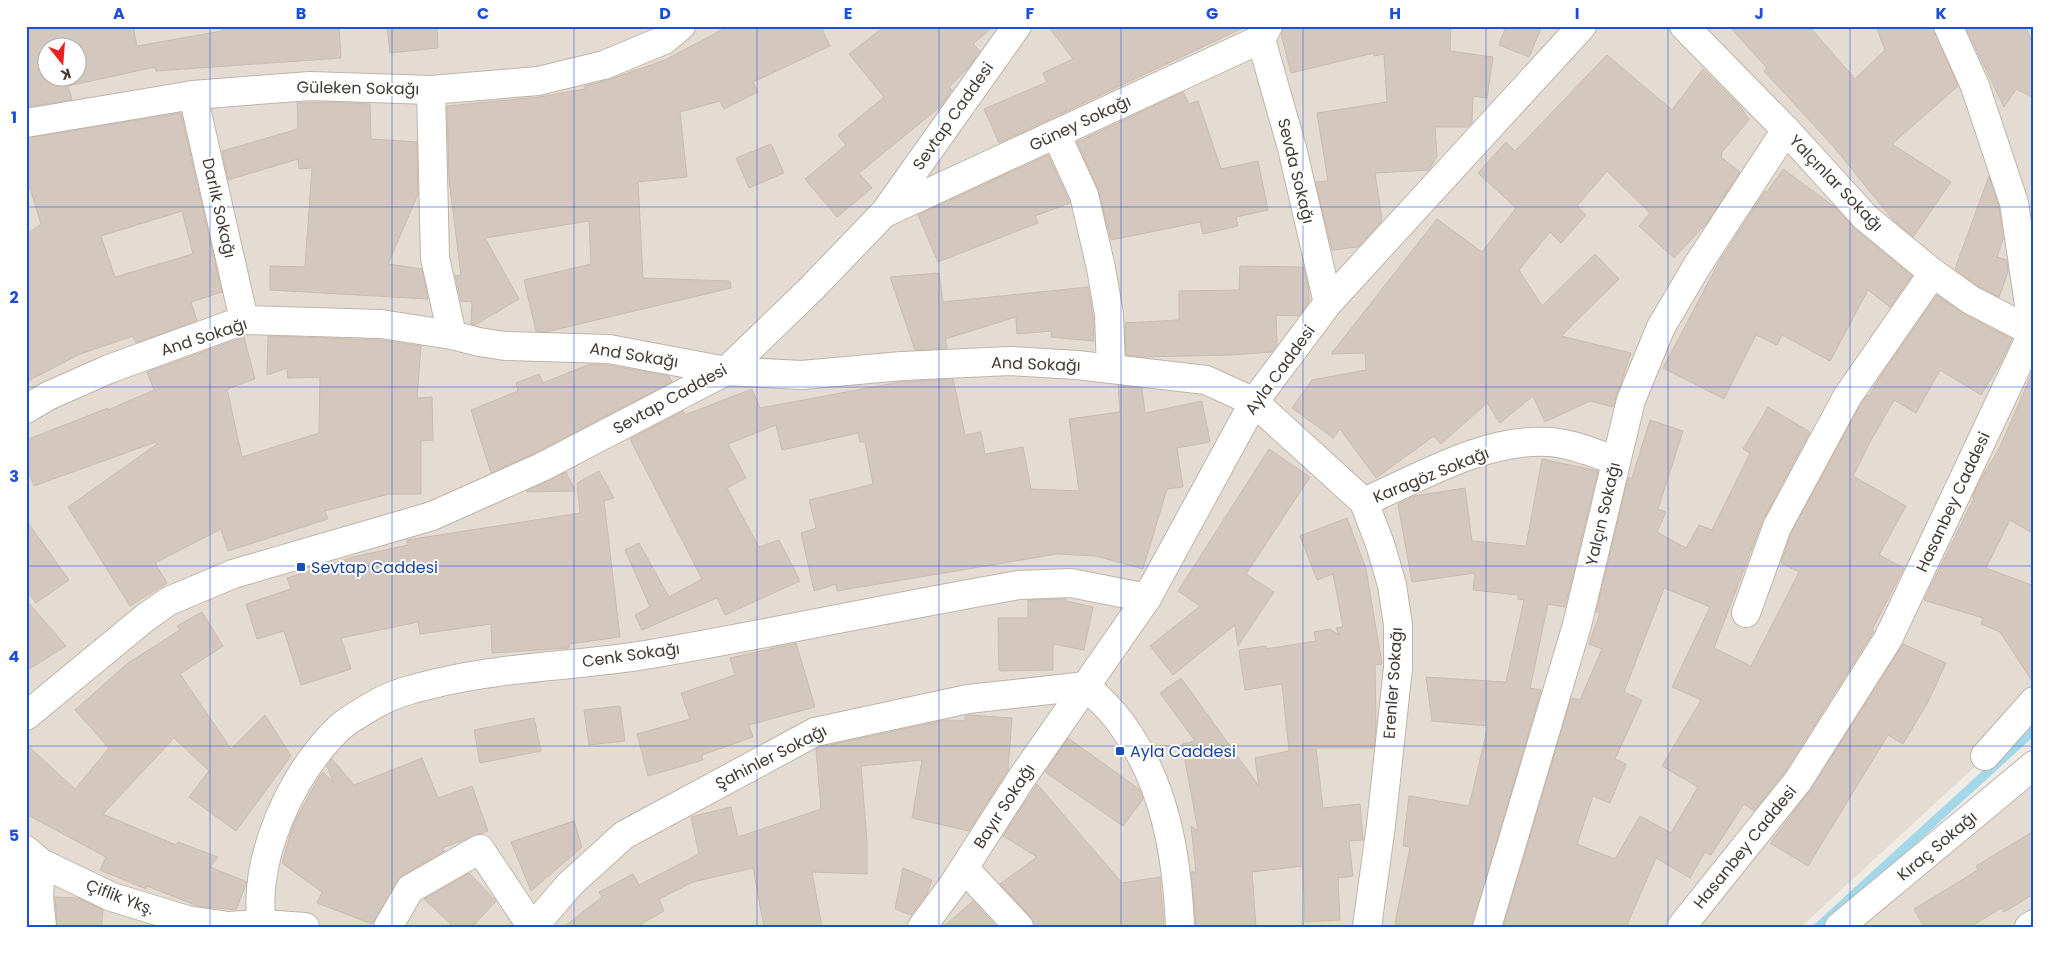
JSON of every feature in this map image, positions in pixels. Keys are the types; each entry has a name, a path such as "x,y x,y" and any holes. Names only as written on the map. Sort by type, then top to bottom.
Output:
{"street":[{"name":"Sevtap Caddesi","path":"26,716 146,617 169,601 233,574 432,516 542,467 726,371 811,289 885,212 1017,26"},
{"name":"Ayla Caddesi","path":"1086,686 1147,598 1254,402 1328,304 1582,26"},
{"name":"Yalçınlar Sokağı","path":"1684,26 1786,130 1865,217 1933,273 1971,300 2033,332"},
{"path":"1948,26 1975,86 2014,203 2033,332"},
{"name":"Güleken Sokağı","path":"26,123 193,95 310,86 431,90 538,81 604,65 667,31"},
{"name":"Güney Sokağı","path":"885,212 1056,134 1264,33"},
{"name":"Sevda Sokağı","path":"1264,33 1328,304"},
{"path":"431,90 435,258 452,334"},
{"name":"Darlık Sokağı","path":"193,95 244,320"},
{"name":"Yalçın Sokağı","path":"1487,927 1577,625 1631,400 1661,327 1697,266 1786,130"},
{"path":"1056,134 1084,195 1102,268 1109,314 1110,369"},
{"path":"1746,613 1777,527 1846,397 1933,273"},
{"name":"And Sokağı","path":"26,409 48,396 109,369 244,320 381,324 452,334 479,342 505,346 609,348 726,371 802,375 902,366 1010,361 1110,369 1206,380 1254,402"},
{"name":"Hasanbey Caddesi","path":"1681,927 1798,781 1888,639 2033,332"},
{"name":"Erenler Sokağı","path":"1254,402 1364,502 1380,544 1392,585 1398,625 1398,668 1381,825 1367,927"},
{"name":"Karagöz Sokağı","path":"1364,502 1447,465 1485,451 1527,442 1551,442 1616,460"},
{"name":"Cenk Sokağı","path":"262,925 260,894 264,864 271,838 287,801 308,766 341,727 381,701 408,691 465,676 649,654 1019,585 1071,582 1147,598"},
{"path":"1086,686 1120,721 1139,750 1157,788 1167,816 1178,890 1180,927"},
{"name":"Bayır Sokağı","path":"922,927 964,868 1021,779 1086,686"},
{"name":"Şahinler Sokağı","path":"533,927 570,884 624,835 815,732 968,699 1086,686"},
{"path":"1985,756 2034,701"},
{"name":"Kıraç Sokağı","path":"1839,927 2034,765"},
{"path":"388,927 410,889 480,849 533,927"},
{"path":"34,856 42,927"},
{"name":"Çiflik Ykş.","path":"34,856 112,897 186,920 228,926 305,927"},
{"path":"964,868 1019,927"},
{"path":"2029,927 2034,924"}],"shaded area":[{"path":"26,26 2034,26 2034,712 1801,927 26,927"},
{"path":"2034,768 2034,927 1856,927"}],"building":[{"path":"26,26 133,26 137,46 222,31 222,26 339,26 341,58 156,71 155,67 88,82 88,38 38,38 38,88 69,88 72,100 26,107"},
{"path":"387,26 437,26 438,48 390,53"},
{"path":"729,26 821,26 830,46 753,82 758,92 724,109 720,101 680,112 687,177 638,182 643,278 730,281 731,288 546,332 536,331 524,280 591,264 589,221 485,238 519,299 475,325 471,324 472,302 461,301 455,275 461,276 449,179 447,106 539,97 585,89 585,86 665,60"},
{"path":"885,26 994,26 973,44 980,51 968,68 949,87 952,90 941,106 859,173 872,188 837,217 805,179 846,145 838,135 884,97 849,54"},
{"path":"1048,26 1247,26 999,143 984,109 1047,82 1043,73 1073,59"},
{"path":"1284,26 1451,26 1450,51 1493,57 1487,98 1473,96 1472,123 1468,127 1435,127 1437,156 1429,170 1375,173 1382,221 1358,247 1332,250 1316,184 1316,182 1328,181 1317,113 1387,102 1384,54 1374,56 1374,53 1291,73 1281,34"},
{"path":"1506,26 1542,26 1529,57 1499,45"},
{"path":"1729,26 1809,26 1855,79 1885,50 1876,26 1933,26 1958,86 1892,144 1951,182 1913,237 1895,222 1833,146 1764,71 1767,68"},
{"path":"1965,26 2026,26 2034,49 2034,98 2016,89 2004,107"},
{"path":"1607,55 1672,110 1703,69 1741,107 1749,120 1722,152 1721,157 1740,172 1707,223 1674,258 1639,226 1650,213 1607,171 1577,206 1586,215 1561,243 1550,232 1519,270 1542,306 1595,254 1619,279 1561,336 1631,353 1613,407 1590,401 1545,422 1533,396 1500,423 1487,403 1441,444 1434,436 1376,478 1340,429 1333,438 1292,408 1312,380 1366,370 1365,353 1331,354 1437,219 1482,252 1516,208 1478,173 1506,142 1515,151"},
{"path":"1183,92 1189,104 1198,101 1221,169 1258,161 1268,210 1236,217 1238,226 1203,234 1200,222 1111,240 1098,189 1077,142"},
{"path":"297,103 370,104 371,139 417,142 418,194 388,264 422,269 428,299 270,290 270,266 305,267 312,168 299,169 298,159 228,180 222,151 298,129"},
{"path":"181,113 222,292 191,302 197,321 136,343 133,336 80,354 26,382 26,235 41,224 26,175 26,138","holes":["182,211 193,254 115,277 101,236"]},
{"path":"771,144 784,173 749,188 736,158"},
{"path":"1048,155 1070,203 1035,216 1038,223 938,262 918,215"},
{"path":"1783,169 1836,208 1855,229 1912,276 1890,307 1868,290 1830,361 1782,335 1777,345 1756,335 1724,399 1663,368 1719,262 1765,191 1767,192"},
{"path":"1989,176 1999,207 2003,239 1997,257 2007,260 2008,272 1999,297 1979,287 1955,269"},
{"path":"1240,266 1304,267 1309,291 1309,302 1299,316 1276,315 1277,345 1272,352 1142,357 1126,355 1125,323 1179,320 1179,291 1239,290"},
{"path":"939,273 943,302 1088,287 1093,316 1094,341 1051,337 1052,331 1017,334 1016,317 945,339 947,348 915,350 890,277"},
{"path":"1937,295 1964,314 2012,339 2000,364 1981,395 1940,370 1916,413 1894,400 1869,444 1853,476 1906,506 1879,555 1904,568 1872,630 1874,631 1785,772 1754,811 1744,804 1711,855 1705,852 1690,878 1656,858 1626,927 1503,927 1571,698 1580,700 1602,649 1589,644 1600,613 1596,612 1628,478 1632,478 1650,420 1683,431 1658,509 1666,512 1657,532 1686,548 1699,525 1712,530 1750,453 1743,449 1768,407 1810,432 1762,522 1714,648 1751,666 1799,572 1781,563 1791,533 1860,405 1867,395 1869,396 1883,372","holes":["1664,588 1710,607 1672,687 1701,700 1662,766 1698,787 1671,833 1640,816 1615,859 1577,844 1593,796 1610,803 1626,764 1615,759 1642,700 1624,692"]},
{"path":"268,336 380,340 421,346 417,398 432,397 433,440 421,441 421,494 389,494 325,511 328,519 228,551 221,529 155,563 167,583 130,606 68,507 157,444 156,442 34,486 26,466 26,440 108,408 108,410 154,390 147,372 244,337 255,379 227,389 242,457 319,433 320,377 288,378 287,368 267,375"},
{"path":"590,364 607,365 669,376 672,382 535,453 491,473 471,410 518,391 516,383 539,374 543,383"},
{"path":"2034,369 2034,534 2010,520 1986,568 2034,586 2034,684 2000,632 1981,624 1983,618 1924,600 1974,498 1972,497 1980,480 1999,449"},
{"path":"953,379 965,435 981,432 985,454 1023,447 1031,489 1079,491 1069,419 1120,412 1118,385 1142,388 1145,413 1202,401 1210,442 1177,448 1183,487 1167,489 1143,569 1096,556 1057,554 837,591 836,584 814,591 801,533 816,528 809,500 873,484 865,442 860,442 858,433 782,450 776,425 728,444 746,478 727,488 759,547 779,540 800,581 725,615 717,598 642,630 635,615 650,607 625,550 639,543 669,597 702,579 630,439 683,411 685,415 752,389 760,408 900,382"},
{"path":"1269,449 1310,477 1246,574 1274,592 1238,646 1235,625 1173,675 1150,646 1200,606 1178,591"},
{"path":"1542,459 1598,471 1565,607 1548,604 1530,688 1541,690 1472,927 1407,927 1395,924 1410,847 1403,846 1409,796 1469,806 1488,726 1432,721 1426,677 1506,682 1524,600 1518,599 1518,595 1473,590 1475,573 1412,582 1398,504 1415,496 1465,488 1472,541 1526,546"},
{"path":"599,471 614,498 604,501 620,637 569,644 569,648 492,653 491,624 420,634 418,622 341,638 351,669 301,685 284,631 257,639 246,604 291,589 287,578 353,557 408,545 407,540 580,513 577,483"},
{"path":"566,472 575,491 526,491"},
{"path":"1347,518 1366,569 1382,664 1375,665 1376,725 1374,748 1316,748 1323,808 1360,804 1363,840 1349,841 1353,876 1338,878 1340,920 1305,922 1303,866 1252,872 1256,927 1196,927 1191,872 1196,872 1191,826 1198,831 1182,744 1195,741 1160,693 1181,678 1259,786 1255,758 1289,751 1282,684 1245,690 1239,650 1266,646 1266,649 1316,641 1314,632 1330,629 1339,635 1336,628 1343,627 1333,574 1317,580 1300,536"},
{"path":"26,520 69,580 36,603 26,590"},
{"path":"1066,599 1066,601 1093,607 1084,650 1053,644 1053,670 999,671 998,618 1028,618 1028,600"},
{"path":"26,600 66,646 26,671"},
{"path":"202,612 223,646 180,674 231,749 265,715 291,756 236,831 189,797 209,771 174,738 103,814 176,845 178,842 218,857 210,867 247,882 236,910 198,906 147,886 146,889 100,870 106,857 26,814 26,744 75,789 109,748 75,710 128,663 180,630 177,626"},
{"path":"796,643 815,707 749,725 753,737 702,755 703,760 648,776 637,734 690,719 681,693 735,675 730,658"},
{"path":"1903,644 1946,663 1928,702 1903,744 1888,735 1808,866 1770,843 1811,789"},
{"path":"620,706 625,741 589,745 584,710"},
{"path":"965,716 1012,718 1008,770 969,831 912,818 922,760 861,766 867,842 867,874 812,872 822,927 764,927 753,868 693,882 659,899 664,911 636,927 564,927 602,897 599,892 633,874 639,885 699,854 691,817 731,807 738,837 821,809 816,749 946,720 965,721"},
{"path":"534,718 541,751 480,763 474,730"},
{"path":"1068,738 1139,789 1143,799 1123,826 1045,772"},
{"path":"422,758 438,798 472,786 488,831 442,848 445,851 402,876 372,924 317,903 322,892 282,863 293,825 319,777 323,772 333,782 327,766 332,759 354,785"},
{"path":"1037,784 1122,883 1160,877 1164,927 1034,927 1030,916 1000,884 1037,857 1003,836"},
{"path":"574,821 582,847 531,891 511,842"},
{"path":"2034,831 2034,894 2004,912 2001,908 1970,927 1924,927 1914,909 1978,870 1976,866"},
{"path":"903,868 932,880 927,894 911,915 895,909"},
{"path":"469,873 496,901 472,927 454,927 424,899"},
{"path":"55,897 79,898 103,910 101,927 57,927"},
{"path":"973,901 997,927 943,927"}],"waterway":[{"path":"1818,927 2034,730"}],"place":[{"name":"Sevtap Caddesi","path":"301,567"},
{"name":"Ayla Caddesi","path":"1120,751"}]}
